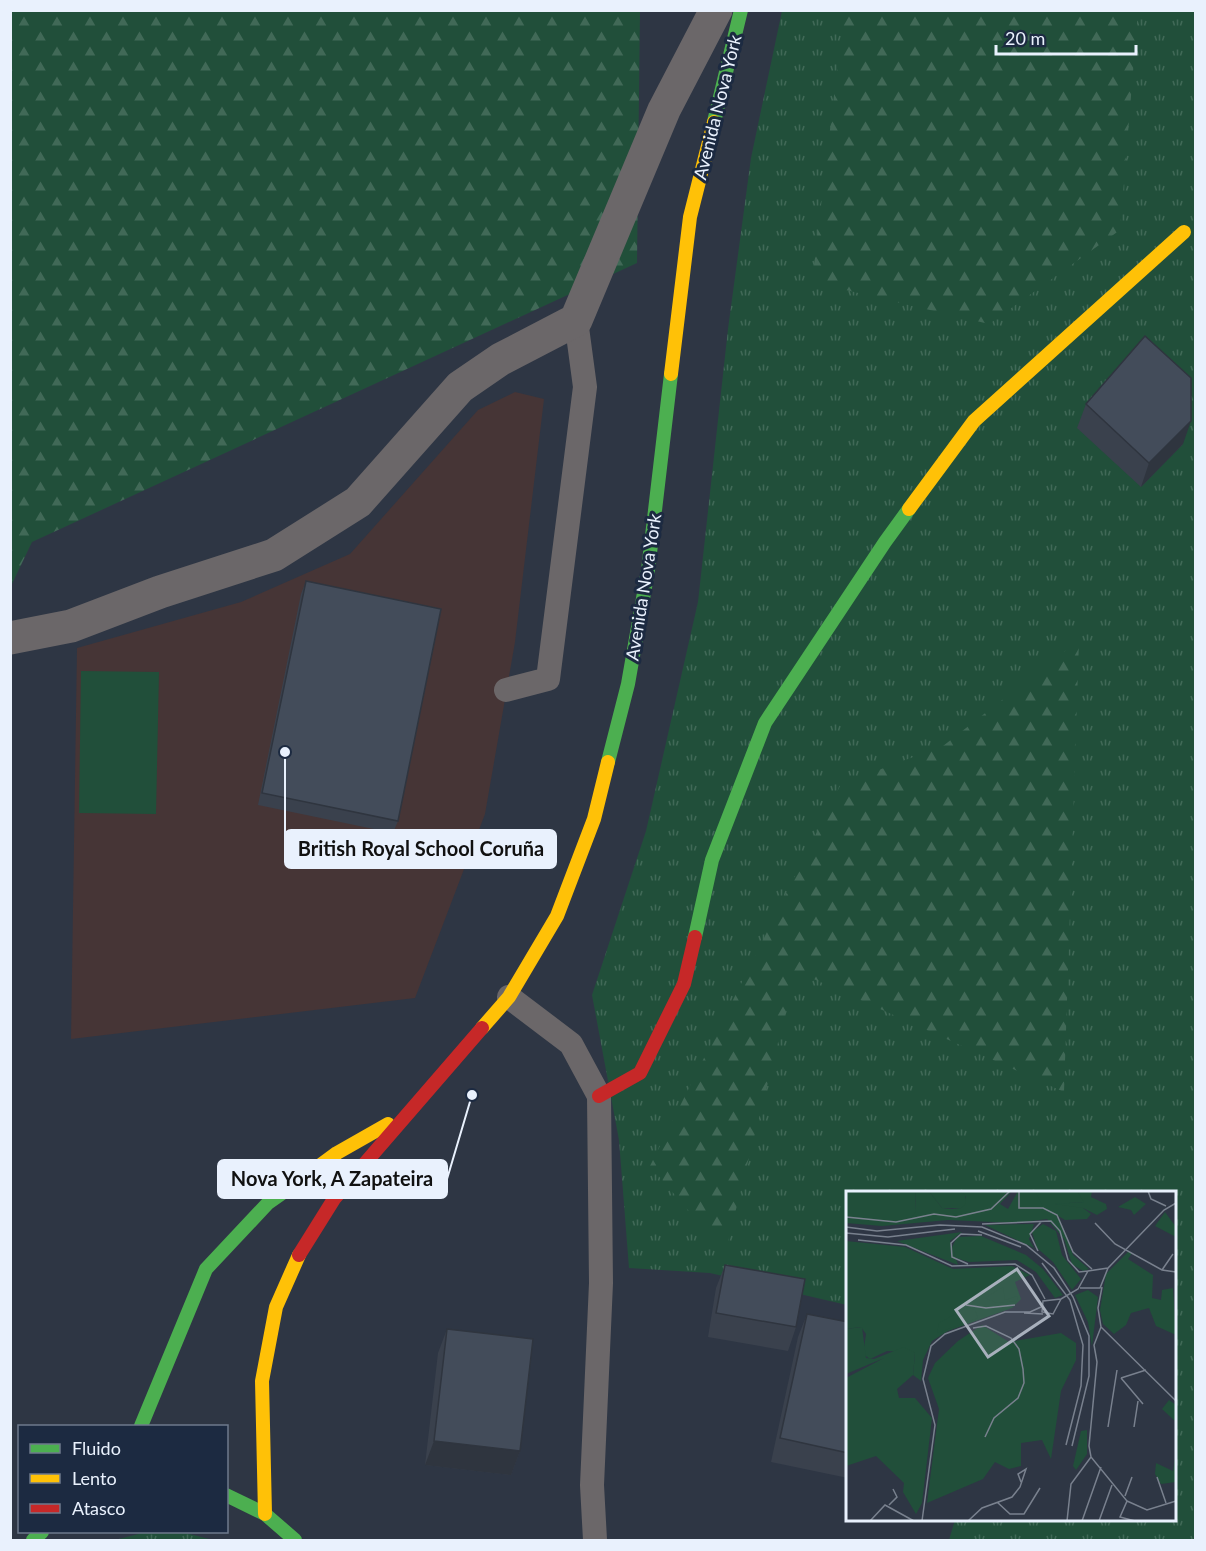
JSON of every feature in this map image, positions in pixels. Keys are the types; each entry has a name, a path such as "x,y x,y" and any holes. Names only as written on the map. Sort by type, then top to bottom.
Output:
{"street":[{"name":"Avenida Nova York","path":"576,320 664,110 716,10"},
{"name":"Avenida Nova York","path":"265,1514 262,1381 276,1307 299,1256 334,1199 509,997 557,916 594,819 628,684 648,570 690,217 741,10"},
{"path":"599,1096 640,1073 684,984 712,860 765,723 885,542 974,421 1184,232"},
{"path":"10,638 71,626 160,592 274,555 358,502 460,387 501,359 576,320"},
{"name":"Avenida Nova York","path":"141,1425 206,1269 268,1203 337,1154 411,1111"},
{"path":"228,1496 265,1514 295,1540"}],"lane":[{"path":"506,690 548,679 585,387 576,320"},
{"path":"509,997 571,1044 599,1096 601,1283 592,1485 595,1540"}],"shaded area":[{"path":"515,392 544,399 515,642 485,814 415,998 71,1039 77,648 241,602 350,554 478,410"}],"green space":[{"path":"11,11 640,11 637,263 32,542 11,586"},
{"path":"782,11 1195,11 1195,1540 949,1540 955,1521 1176,1521 1176,1191 846,1191 846,1305 710,1273 629,1268 619,1140 592,995 646,831 698,602 728,329 751,158"},
{"path":"844,11 1138,11 1120,230 989,324 812,282"},
{"path":"1079,640 1064,1092 796,971 725,1253 650,1166 841,784 943,746"},
{"path":"81,671 159,672 156,814 79,813"},
{"path":"142,1533 186,1533 213,1540 115,1540"}],"building":[{"path":"1145,336 1191,378 1191,421 1149,463 1086,404"},
{"path":"306,581 441,609 398,821 262,793"},
{"path":"725,1265 805,1279 796,1327 716,1313"},
{"path":"807,1314 846,1322 846,1453 780,1438"},
{"path":"447,1329 533,1339 520,1451 434,1441"}],"traffic: fast":[{"path":"714,122 741,10"},
{"path":"608,762 628,684 648,570 671,374"},
{"path":"695,937 712,860 765,723 909,509"},
{"path":"141,1425 206,1269 268,1203 295,1184"},
{"path":"228,1496 265,1514 295,1540"},
{"path":"33,1540 41,1533"}],"traffic: slow":[{"path":"671,374 690,217 714,122"},
{"path":"909,509 974,421 1184,232"},
{"path":"482,1028 509,997 557,916 594,819 608,762"},
{"path":"295,1184 337,1153 388,1124"},
{"path":"265,1514 262,1381 276,1307 299,1255"}],"traffic: jam":[{"path":"599,1096 640,1073 684,984 695,937"},
{"path":"299,1255 334,1199 482,1028"}],"place":[{"name":"British Royal School Coruña","path":"285,752"},
{"name":"Nova York, A Zapateira","path":"472,1095"}]}
